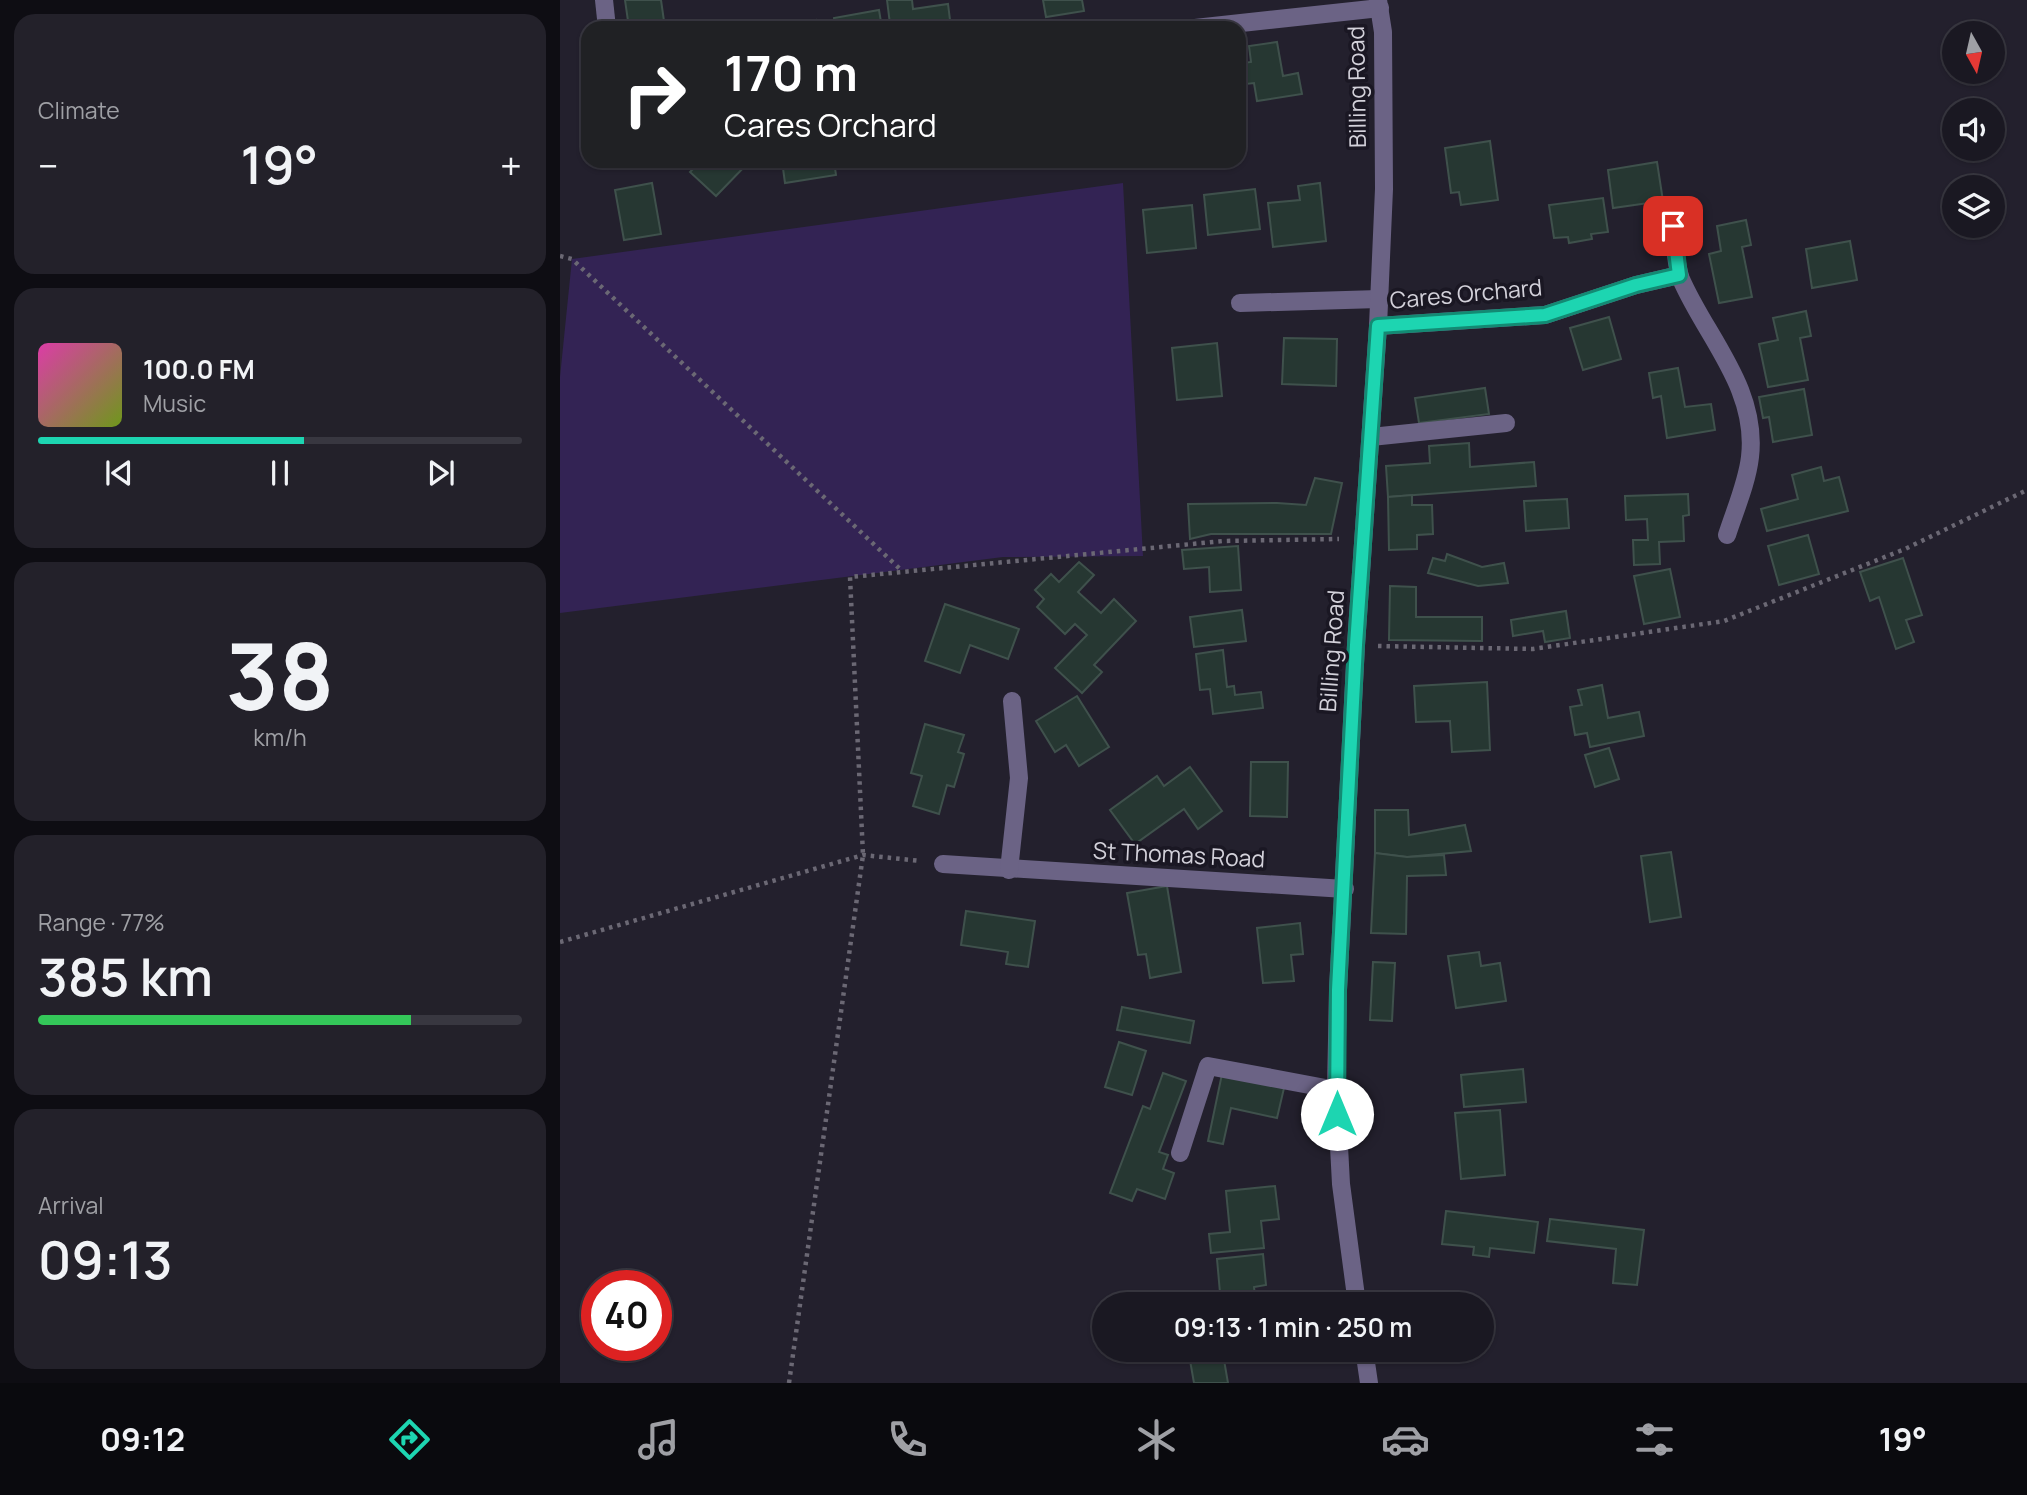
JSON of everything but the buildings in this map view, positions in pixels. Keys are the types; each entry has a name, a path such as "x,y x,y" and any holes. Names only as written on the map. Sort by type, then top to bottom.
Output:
{"street":[{"path":"604,0 606,21"},
{"path":"1246,21 1379,4"},
{"name":"Billing Road","path":"1355,1292 1341,1184 1336,1090 1338,990 1356,645 1365,538 1384,189 1383,32 1379,4"},
{"path":"1673,226 1679,275 1741,391 1748,428 1751,456 1727,534"},
{"name":"Cares Orchard","path":"1378,326 1545,315 1636,285 1679,275"},
{"path":"1240,303 1379,299"},
{"path":"1371,437 1506,422"},
{"path":"1009,870 1018,778 1012,701"},
{"name":"St Thomas Road","path":"943,864 1345,889"},
{"path":"1180,1153 1208,1066 1336,1090"},
{"path":"1366,1362 1369,1383"}],"path":[{"path":"560,256 572,259 902,570"},
{"path":"1356,645 1532,649 1724,621 1905,549 2027,490"},
{"path":"789,1383 863,855 850,577 1223,541 1365,538"},
{"path":"560,942 863,855 943,864"}],"shaded area":[{"path":"1123,183 1143,556 1003,557 560,613 560,377 572,259"}],"route":[{"path":"1337,1114 1338,990 1356,645 1378,326 1545,315 1636,285 1679,275 1673,226"}]}
